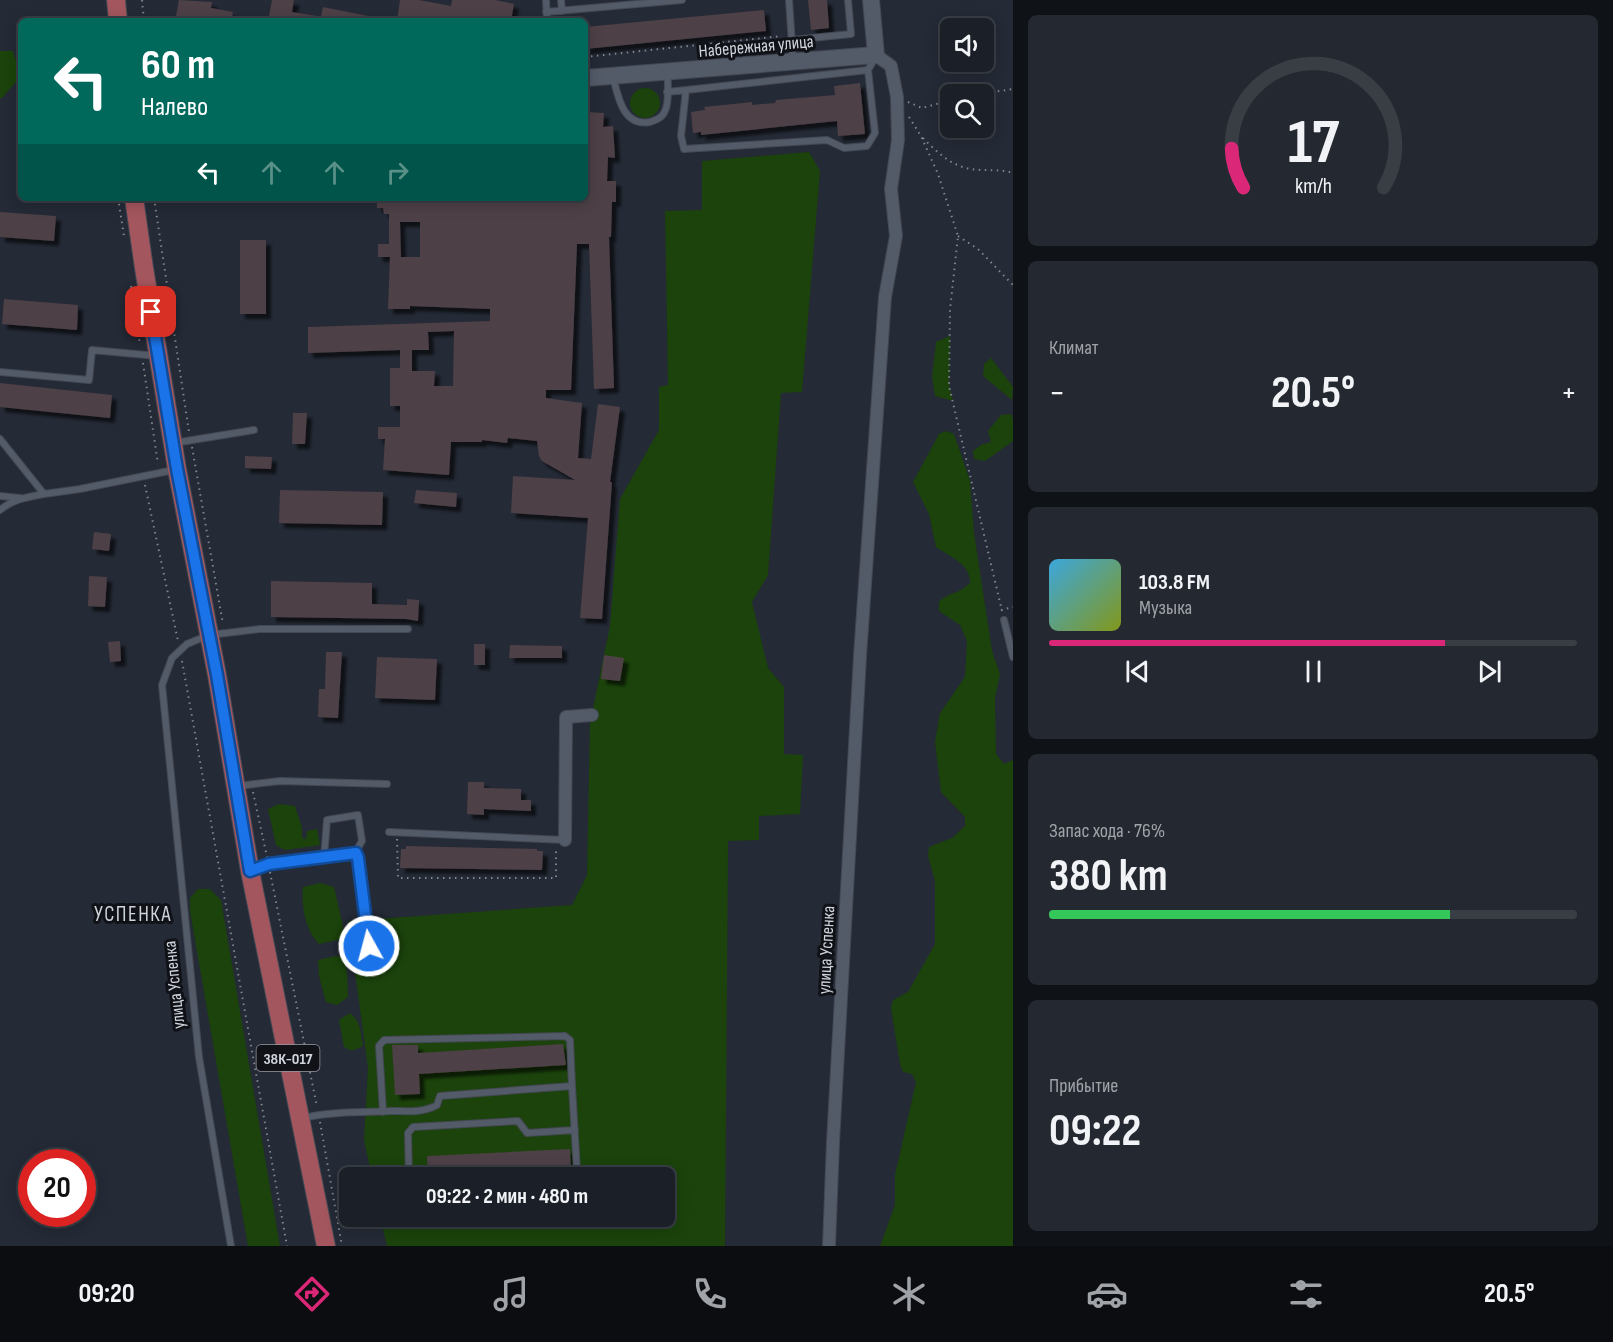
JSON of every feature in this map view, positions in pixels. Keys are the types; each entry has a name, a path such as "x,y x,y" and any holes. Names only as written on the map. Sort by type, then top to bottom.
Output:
{"main road":[{"path":"116,0 117,18"},
{"path":"871,0 876,55"},
{"name":"Набережная улица","path":"588,78 876,55"},
{"name":"38К-017","path":"134,201 150,355 182,442 177,469 217,634 243,785 250,871 326,1246"}],"street":[{"name":"улица Успенка","path":"829,1246 860,656 885,297 896,236 891,189 898,140 897,97 891,66 876,55"},
{"path":"561,844 566,717 592,715"}],"lane":[{"path":"546,0 547,18"},
{"path":"561,0 562,11"},
{"path":"546,12 682,0"},
{"path":"789,0 793,62"},
{"path":"791,38 851,34 848,0"},
{"path":"686,90 681,136 684,148 827,140 844,148 867,146 875,133 868,70 876,55"},
{"path":"667,92 868,70"},
{"path":"612,76 621,108 629,117 638,122 656,120 662,116 667,106 668,73"},
{"path":"0,372 89,380 92,350 150,355"},
{"path":"182,442 254,430"},
{"path":"0,439 44,494"},
{"path":"0,496 20,498 80,489 177,469"},
{"path":"0,510 20,498"},
{"path":"1004,620 1013,657"},
{"path":"180,650 187,644 217,634 260,629 408,629"},
{"name":"улица Успенка","path":"180,650 172,658 162,685 200,1057 231,1246"},
{"path":"243,785 280,781 387,784"},
{"path":"324,858 327,820 358,815 362,841 356,853 372,968"},
{"path":"389,832 561,844"},
{"path":"250,871 269,864 356,853"},
{"path":"382,1112 379,1046 384,1040 565,1036 570,1040 577,1167"},
{"path":"300,1118 318,1114 427,1110 437,1105 440,1096 572,1086"},
{"path":"409,1167 408,1133 413,1127 518,1121 527,1133 575,1130"}],"path":[{"path":"142,0 144,18"},
{"path":"588,57 791,38"},
{"path":"994,92 1013,89"},
{"path":"897,97 922,108 940,103"},
{"path":"909,117 921,136 938,174 957,236 950,310 949,386 1004,620"},
{"path":"921,136 941,156 966,168 1004,170 1013,173"},
{"path":"118,201 124,239"},
{"path":"154,201 182,442 217,634"},
{"path":"957,236 978,249 1013,285"},
{"path":"131,285 150,355 159,473"},
{"path":"143,476 180,650 287,1246"},
{"path":"1001,610 1013,607"},
{"path":"243,785 269,864 342,1246"},
{"path":"389,840 397,839 398,878 556,878 561,844"}],"green space":[{"path":"0,51 13,51 18,67 18,79 0,98"},
{"path":"645,88 656,92 660,103 656,114 645,118 634,114 630,103 634,92"},
{"path":"809,152 820,171 802,392 781,393 768,575 752,602 768,668 784,687 784,754 803,755 800,814 759,816 759,840 728,841 725,1246 387,1246 382,1227 675,1227 675,1167 370,1167 364,1140 368,1068 348,921 572,905 587,875 590,723 610,626 620,499 659,430 659,387 668,385 665,211 702,210 702,161"},
{"path":"950,336 949,385 953,401 935,396 932,377 936,342"},
{"path":"991,358 1013,387 1012,400 983,376 984,364"},
{"path":"1011,414 1013,441 985,461 974,459 973,451 991,442 988,431 1001,415"},
{"path":"946,431 954,434 970,481 974,533 992,651 1000,674 995,699 996,754 1004,764 1013,760 1013,1246 880,1246 895,1205 895,1175 916,1082 912,1074 903,1072 900,1064 891,1008 893,1000 908,992 935,944 935,881 928,856 929,847 952,838 965,826 965,817 941,792 935,742 940,713 965,677 967,641 960,625 939,611 939,602 966,587 970,583 969,576 959,562 936,547 929,514 913,482 939,434"},
{"path":"279,804 295,806 302,828 302,838 306,839 307,831 317,829 320,845 285,850 276,845 268,809"},
{"path":"320,883 334,887 343,926 343,939 319,944 307,925 303,910 303,887"},
{"path":"198,889 210,889 221,900 280,1246 248,1246 190,911 190,898"},
{"path":"336,956 343,957 347,972 348,997 337,1005 326,1002 319,976 318,960"},
{"path":"350,1013 358,1024 363,1046 352,1051 344,1047 339,1020"}],"building":[{"path":"179,0 212,2 211,8 233,12 232,18 176,16"},
{"path":"272,0 294,0 292,12 317,16 317,18 269,18"},
{"path":"400,0 419,0 451,6 452,0 495,0 514,4 512,18 397,18"},
{"path":"808,0 827,0 829,28 811,30"},
{"path":"323,7 373,17 373,18 321,18"},
{"path":"764,10 766,31 588,49 588,27"},
{"path":"860,83 865,134 838,136 837,121 701,135 701,132 693,133 691,112 705,110 704,107 752,102 752,105 775,103 776,100 835,95 834,86"},
{"path":"588,112 604,113 603,127 613,126 615,158 608,157 607,181 616,181 616,202 612,202 611,237 609,237 614,388 594,389 589,244 577,244 571,390 546,390 546,398 582,403 578,458 591,459 598,404 620,407 610,482 612,482 602,619 580,618 588,518 511,513 513,476 575,480 542,461 537,441 508,438 507,443 482,440 482,442 451,442 449,475 383,470 385,439 378,439 378,427 400,427 400,406 390,406 390,368 400,368 400,350 308,353 308,327 490,321 490,309 410,306 410,309 388,309 390,257 378,257 378,244 389,244 389,214 384,214 383,208 377,208 377,201 588,201","holes":["400,222 420,222 420,257 401,257","454,331 453,386 434,386 435,371 412,371 412,350 429,350 428,332"]},
{"path":"0,212 56,216 54,241 0,237"},
{"path":"240,240 266,240 266,314 240,314"},
{"path":"4,299 78,305 77,330 2,324"},
{"path":"0,383 112,395 110,418 0,407"},
{"path":"293,413 307,413 305,444 292,444"},
{"path":"245,456 272,457 271,469 245,468"},
{"path":"280,490 383,492 382,525 279,523"},
{"path":"416,490 457,493 456,507 414,503"},
{"path":"94,532 111,534 109,551 92,549"},
{"path":"89,576 107,577 105,607 88,606"},
{"path":"271,581 372,583 372,604 407,605 407,599 419,600 418,621 271,617"},
{"path":"120,641 121,661 110,662 108,642"},
{"path":"474,644 485,644 485,665 474,665"},
{"path":"510,645 562,646 562,658 509,658"},
{"path":"326,652 342,652 338,718 318,717 319,689 325,689"},
{"path":"604,655 624,658 620,681 601,679"},
{"path":"377,657 437,659 435,700 375,698"},
{"path":"468,782 484,782 484,788 521,789 521,800 531,800 531,811 484,809 484,815 467,814"},
{"path":"406,846 537,849 537,851 543,851 542,870 400,868 401,849 406,849"},
{"path":"563,1044 566,1065 419,1074 420,1094 395,1095 392,1045 418,1045 418,1053"},
{"path":"570,1149 571,1167 428,1167 427,1156"}],"district":[{"name":"УСПЕНКА","path":"133,914"}],"route":[{"path":"151,312 250,871 269,864 356,853 369,946"}]}
